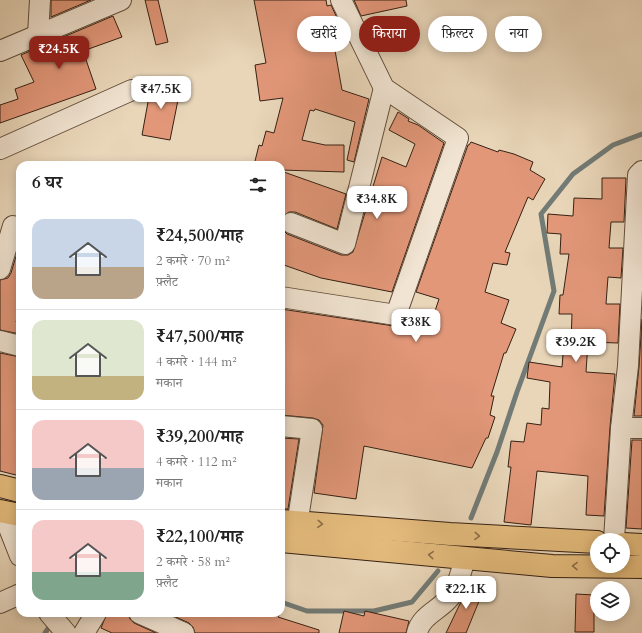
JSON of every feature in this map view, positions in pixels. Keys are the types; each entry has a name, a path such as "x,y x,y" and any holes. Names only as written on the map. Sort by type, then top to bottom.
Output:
{"main road":[{"path":"0,486 16,491"},
{"path":"288,532 458,535 590,542"},
{"path":"288,532 465,559 552,566 590,566"},
{"path":"630,544 642,545"},
{"path":"630,567 642,567"}],"street":[{"path":"38,35 40,0"},
{"path":"0,51 121,0"},
{"path":"285,298 396,315 458,138 384,88 341,0"},
{"path":"291,223 345,244 384,88"},
{"path":"0,149 132,90"},
{"path":"614,533 621,428 635,366 638,175 642,171"},
{"path":"0,269 13,226"},
{"path":"0,341 16,345"},
{"path":"285,426 312,428 288,532"},
{"path":"621,428 642,428"},
{"path":"8,513 16,542"},
{"path":"417,633 422,621 443,605 451,596 465,559"},
{"path":"0,603 16,596"},
{"path":"52,617 66,633"},
{"path":"84,633 94,617"},
{"path":"148,617 184,633"}],"building":[{"path":"51,0 91,0 51,17"},
{"path":"145,0 158,0 168,42 156,45"},
{"path":"254,0 326,0 327,6 331,5 336,16 297,16 297,52 335,52 342,90 369,99 354,162 347,160 355,122 315,109 314,111 310,110 302,140 325,145 344,145 344,172 285,170 285,161 255,161 259,145 262,146 266,131 274,133 283,98 260,101 255,65 266,63"},
{"path":"354,0 406,0 407,6 361,16"},
{"path":"113,16 122,37 83,51 96,89 0,123 0,105 18,99 15,89 34,82 21,55"},
{"path":"152,80 181,85 170,140 142,135"},
{"path":"398,112 409,119 408,121 418,125 444,143 392,292 321,278 285,265 285,232 341,255 348,255 353,252 382,157 406,167 415,144 389,130"},
{"path":"471,142 498,152 499,150 514,154 533,162 530,170 545,179 533,200 528,197 505,252 510,253 507,265 493,263 485,292 509,300 501,323 516,329 506,353 504,353 491,396 494,396 490,415 495,417 488,438 486,438 472,468 364,446 356,499 314,493 323,425 319,420 313,418 285,415 285,310 394,326 400,326 405,321 429,329 439,299 416,292"},
{"path":"285,172 346,194 337,229 295,212 289,212 285,215"},
{"path":"602,178 626,178 624,222 611,222 609,248 623,248 621,278 608,277 606,304 620,304 618,343 588,342 586,372 615,374 604,516 586,515 588,476 537,471 531,525 504,522 511,467 508,467 511,441 524,442 527,423 541,425 542,408 549,409 550,382 527,378 529,362 562,367 564,342 571,342 572,314 559,314 560,295 563,295 569,254 560,254 561,234 547,233 548,214 573,216 574,198 602,199"},
{"path":"16,256 16,333 0,330 0,280 8,278"},
{"path":"642,319 642,416 634,416 639,367"},
{"path":"0,353 16,356 16,475 0,471"},
{"path":"285,438 299,439 288,509 285,509"},
{"path":"632,440 642,440 642,529 626,528"},
{"path":"470,583 484,589 466,633 446,633"},
{"path":"576,594 590,595 590,621 594,621 594,632 575,632"},
{"path":"344,611 364,616 365,611 409,621 406,633 339,633"},
{"path":"105,617 129,617 134,623 156,633 112,633 101,628"},
{"path":"176,617 278,617 319,630 319,633 195,633 193,627 189,623"}],"waterway":[{"path":"471,518 497,452 554,291 541,214 573,174 613,145 642,134"},
{"path":"285,603 307,611 374,611 412,602 438,571"},
{"path":"45,633 52,623"}]}
